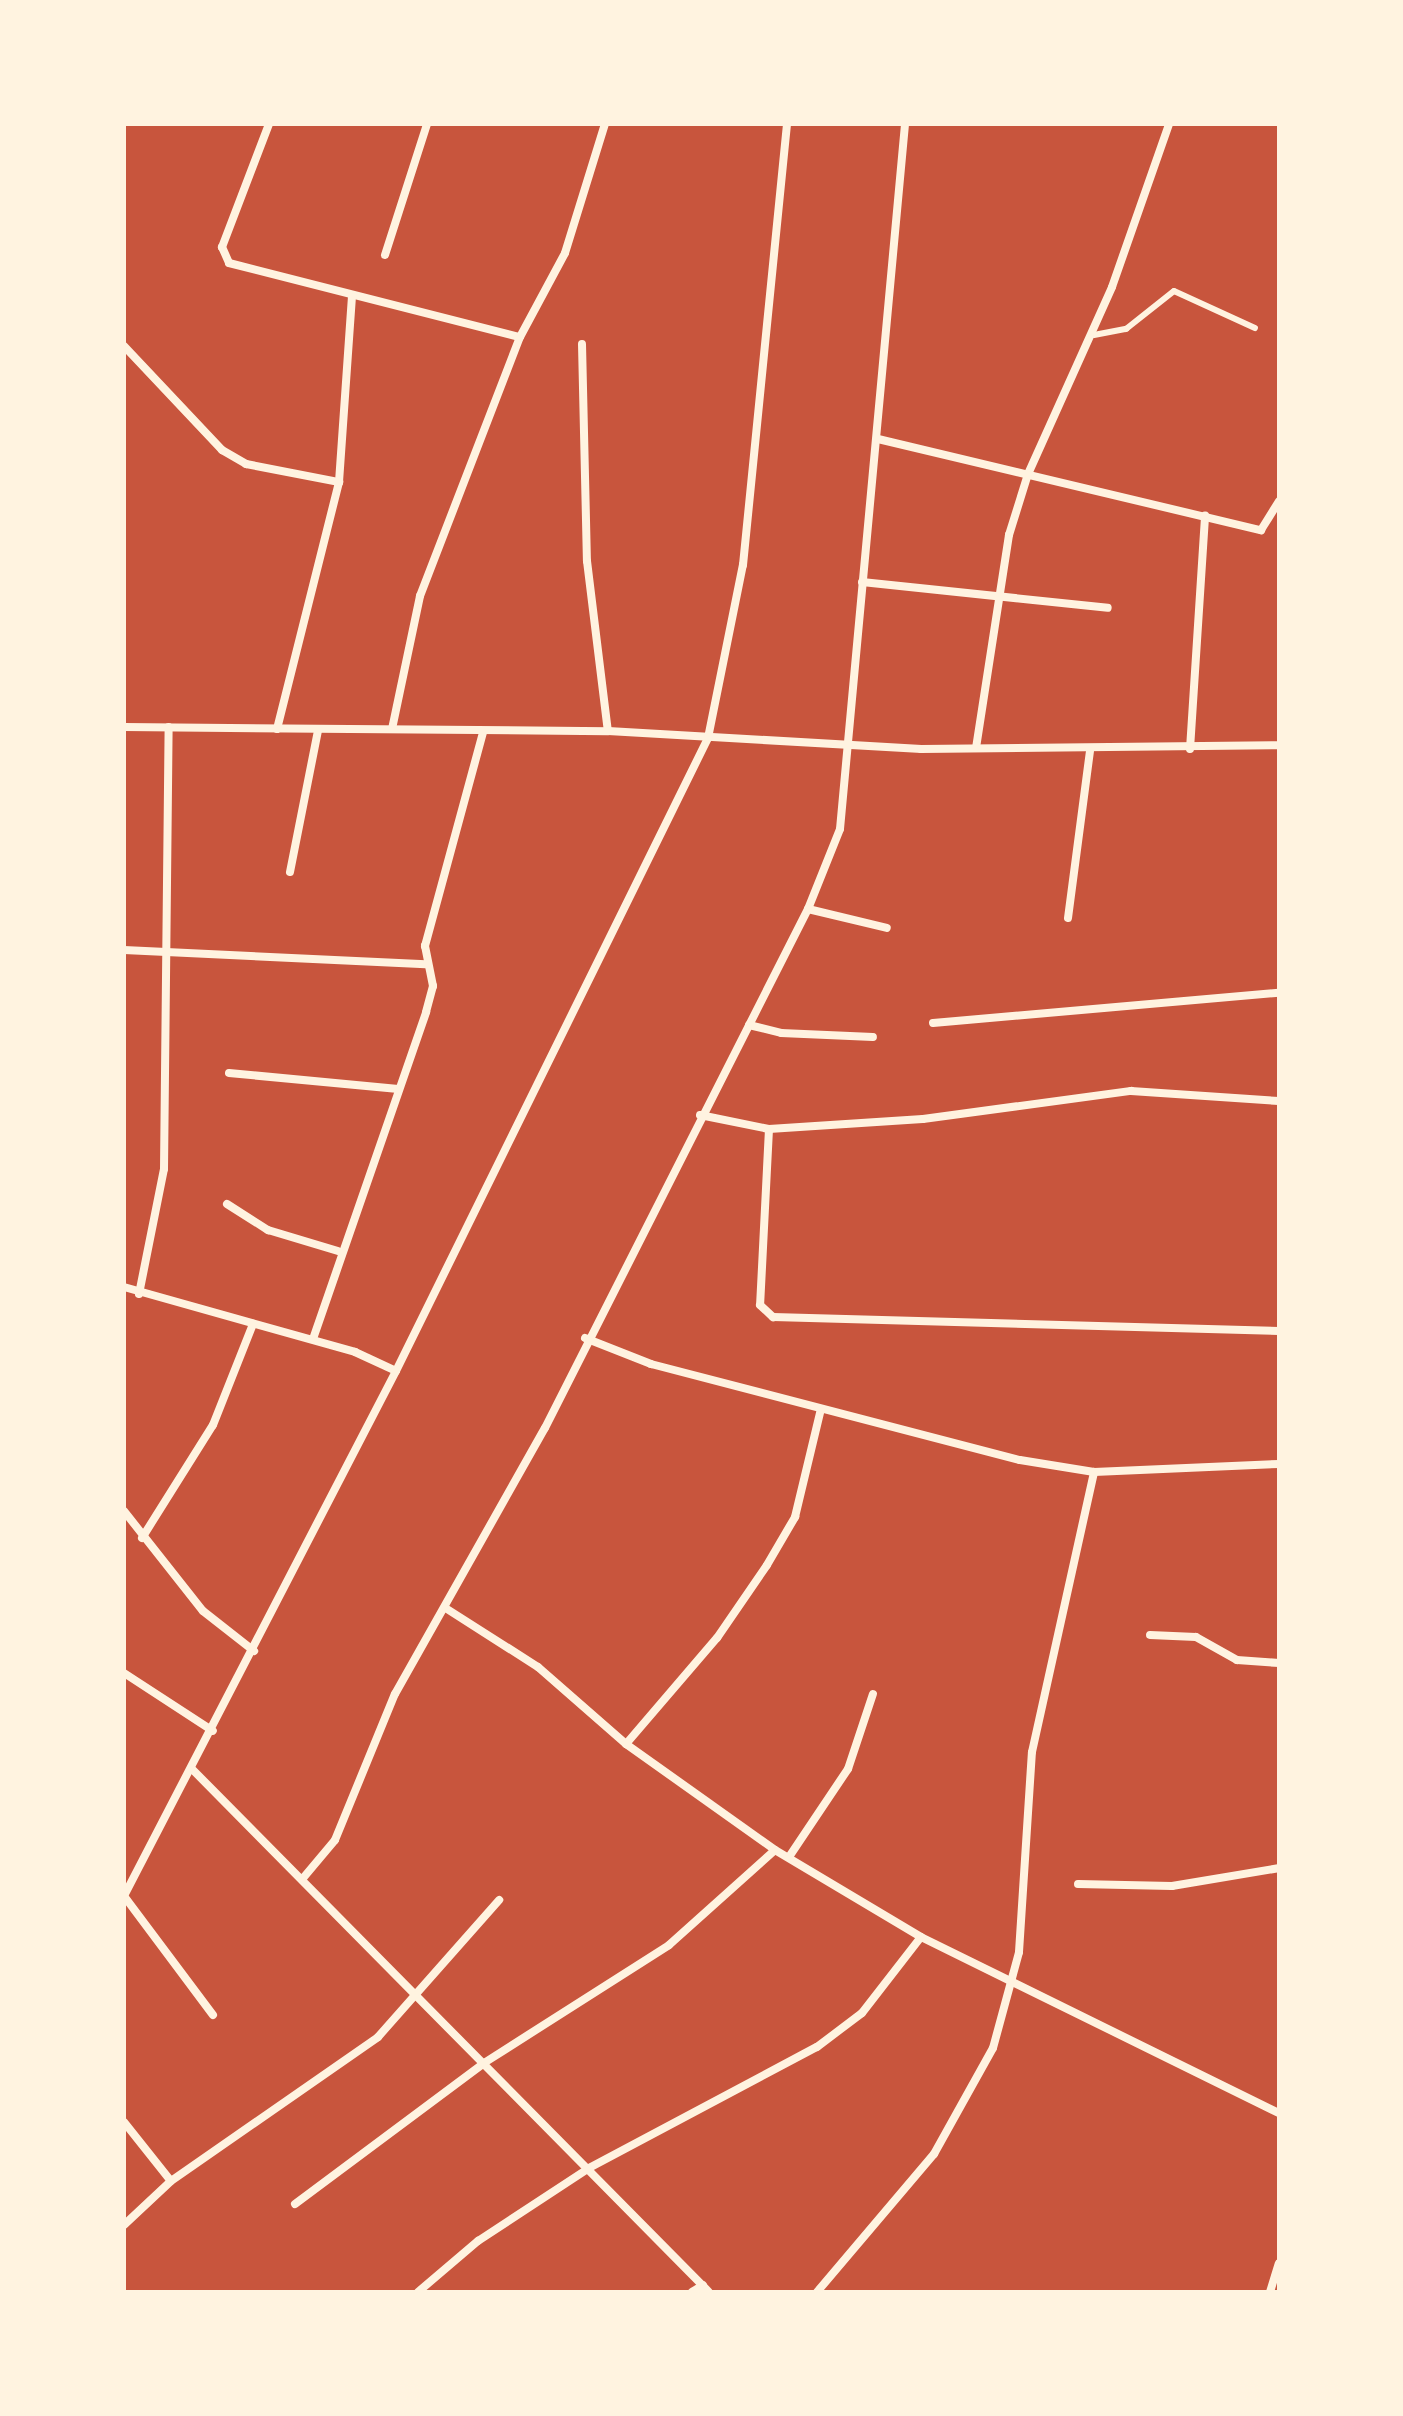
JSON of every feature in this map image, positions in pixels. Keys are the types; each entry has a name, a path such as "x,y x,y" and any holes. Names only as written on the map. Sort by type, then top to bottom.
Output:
{"street":[{"path":"269,124 223,256 241,268 520,337"},
{"path":"385,255 427,124"},
{"path":"392,729 420,596 520,337 565,253 605,124"},
{"path":"213,2015 124,1896 213,1731 396,1371 708,738 739,592 787,124"},
{"path":"304,1877 335,1840 395,1694 447,1609 749,1025 808,909 840,829 905,124"},
{"path":"976,748 994,597 1028,474 1094,335 1169,124"},
{"path":"277,729 339,482 352,297"},
{"path":"582,344 587,561 608,731"},
{"path":"124,346 222,450 246,464 339,482"},
{"path":"878,439 1261,530 1279,501"},
{"path":"1190,749 1205,515"},
{"path":"862,582 1108,608"},
{"path":"124,727 608,731 850,746 1090,751 1279,745"},
{"path":"139,1294 164,1169 169,952 169,727"},
{"path":"290,872 318,730"},
{"path":"313,1339 338,1251 433,986 426,964 428,930 483,732"},
{"path":"1068,918 1090,751"},
{"path":"808,909 887,928"},
{"path":"124,950 426,964"},
{"path":"933,1023 1279,993"},
{"path":"749,1025 781,1033 873,1037"},
{"path":"229,1073 398,1089"},
{"path":"700,1115 769,1129 923,1119 1119,1091 1279,1101"},
{"path":"769,1129 760,1305 773,1317 1279,1331"},
{"path":"227,1204 268,1230 338,1251"},
{"path":"124,1287 139,1294 313,1339 396,1371"},
{"path":"142,1538 213,1425 253,1324"},
{"path":"585,1338 651,1364 821,1409 1094,1472 1279,1464"},
{"path":"626,1744 717,1638 767,1565 795,1517 821,1409"},
{"path":"817,2292 934,2154 993,2048 1019,1952 1032,1752 1094,1472"},
{"path":"124,1511 142,1538 203,1611 254,1651"},
{"path":"447,1609 550,1677 626,1744 775,1850 921,1937 1279,2113"},
{"path":"1150,1635 1196,1637 1237,1660 1279,1663"},
{"path":"124,1673 213,1731"},
{"path":"789,1857 848,1769 873,1694"},
{"path":"192,1769 304,1877 417,1997 706,2288 692,2292"},
{"path":"295,2204 484,2063 669,1945 775,1850"},
{"path":"1078,1884 1172,1886 1279,1868"},
{"path":"124,2225 171,2181 378,2037 417,1997 427,1974 499,1900"},
{"path":"418,2292 478,2241 589,2168 817,2047 862,2013 921,1937"},
{"path":"124,2122 171,2181"},
{"path":"1270,2292 1279,2263"}],"lane":[{"path":"1094,335 1126,329 1174,291 1255,328"}]}
